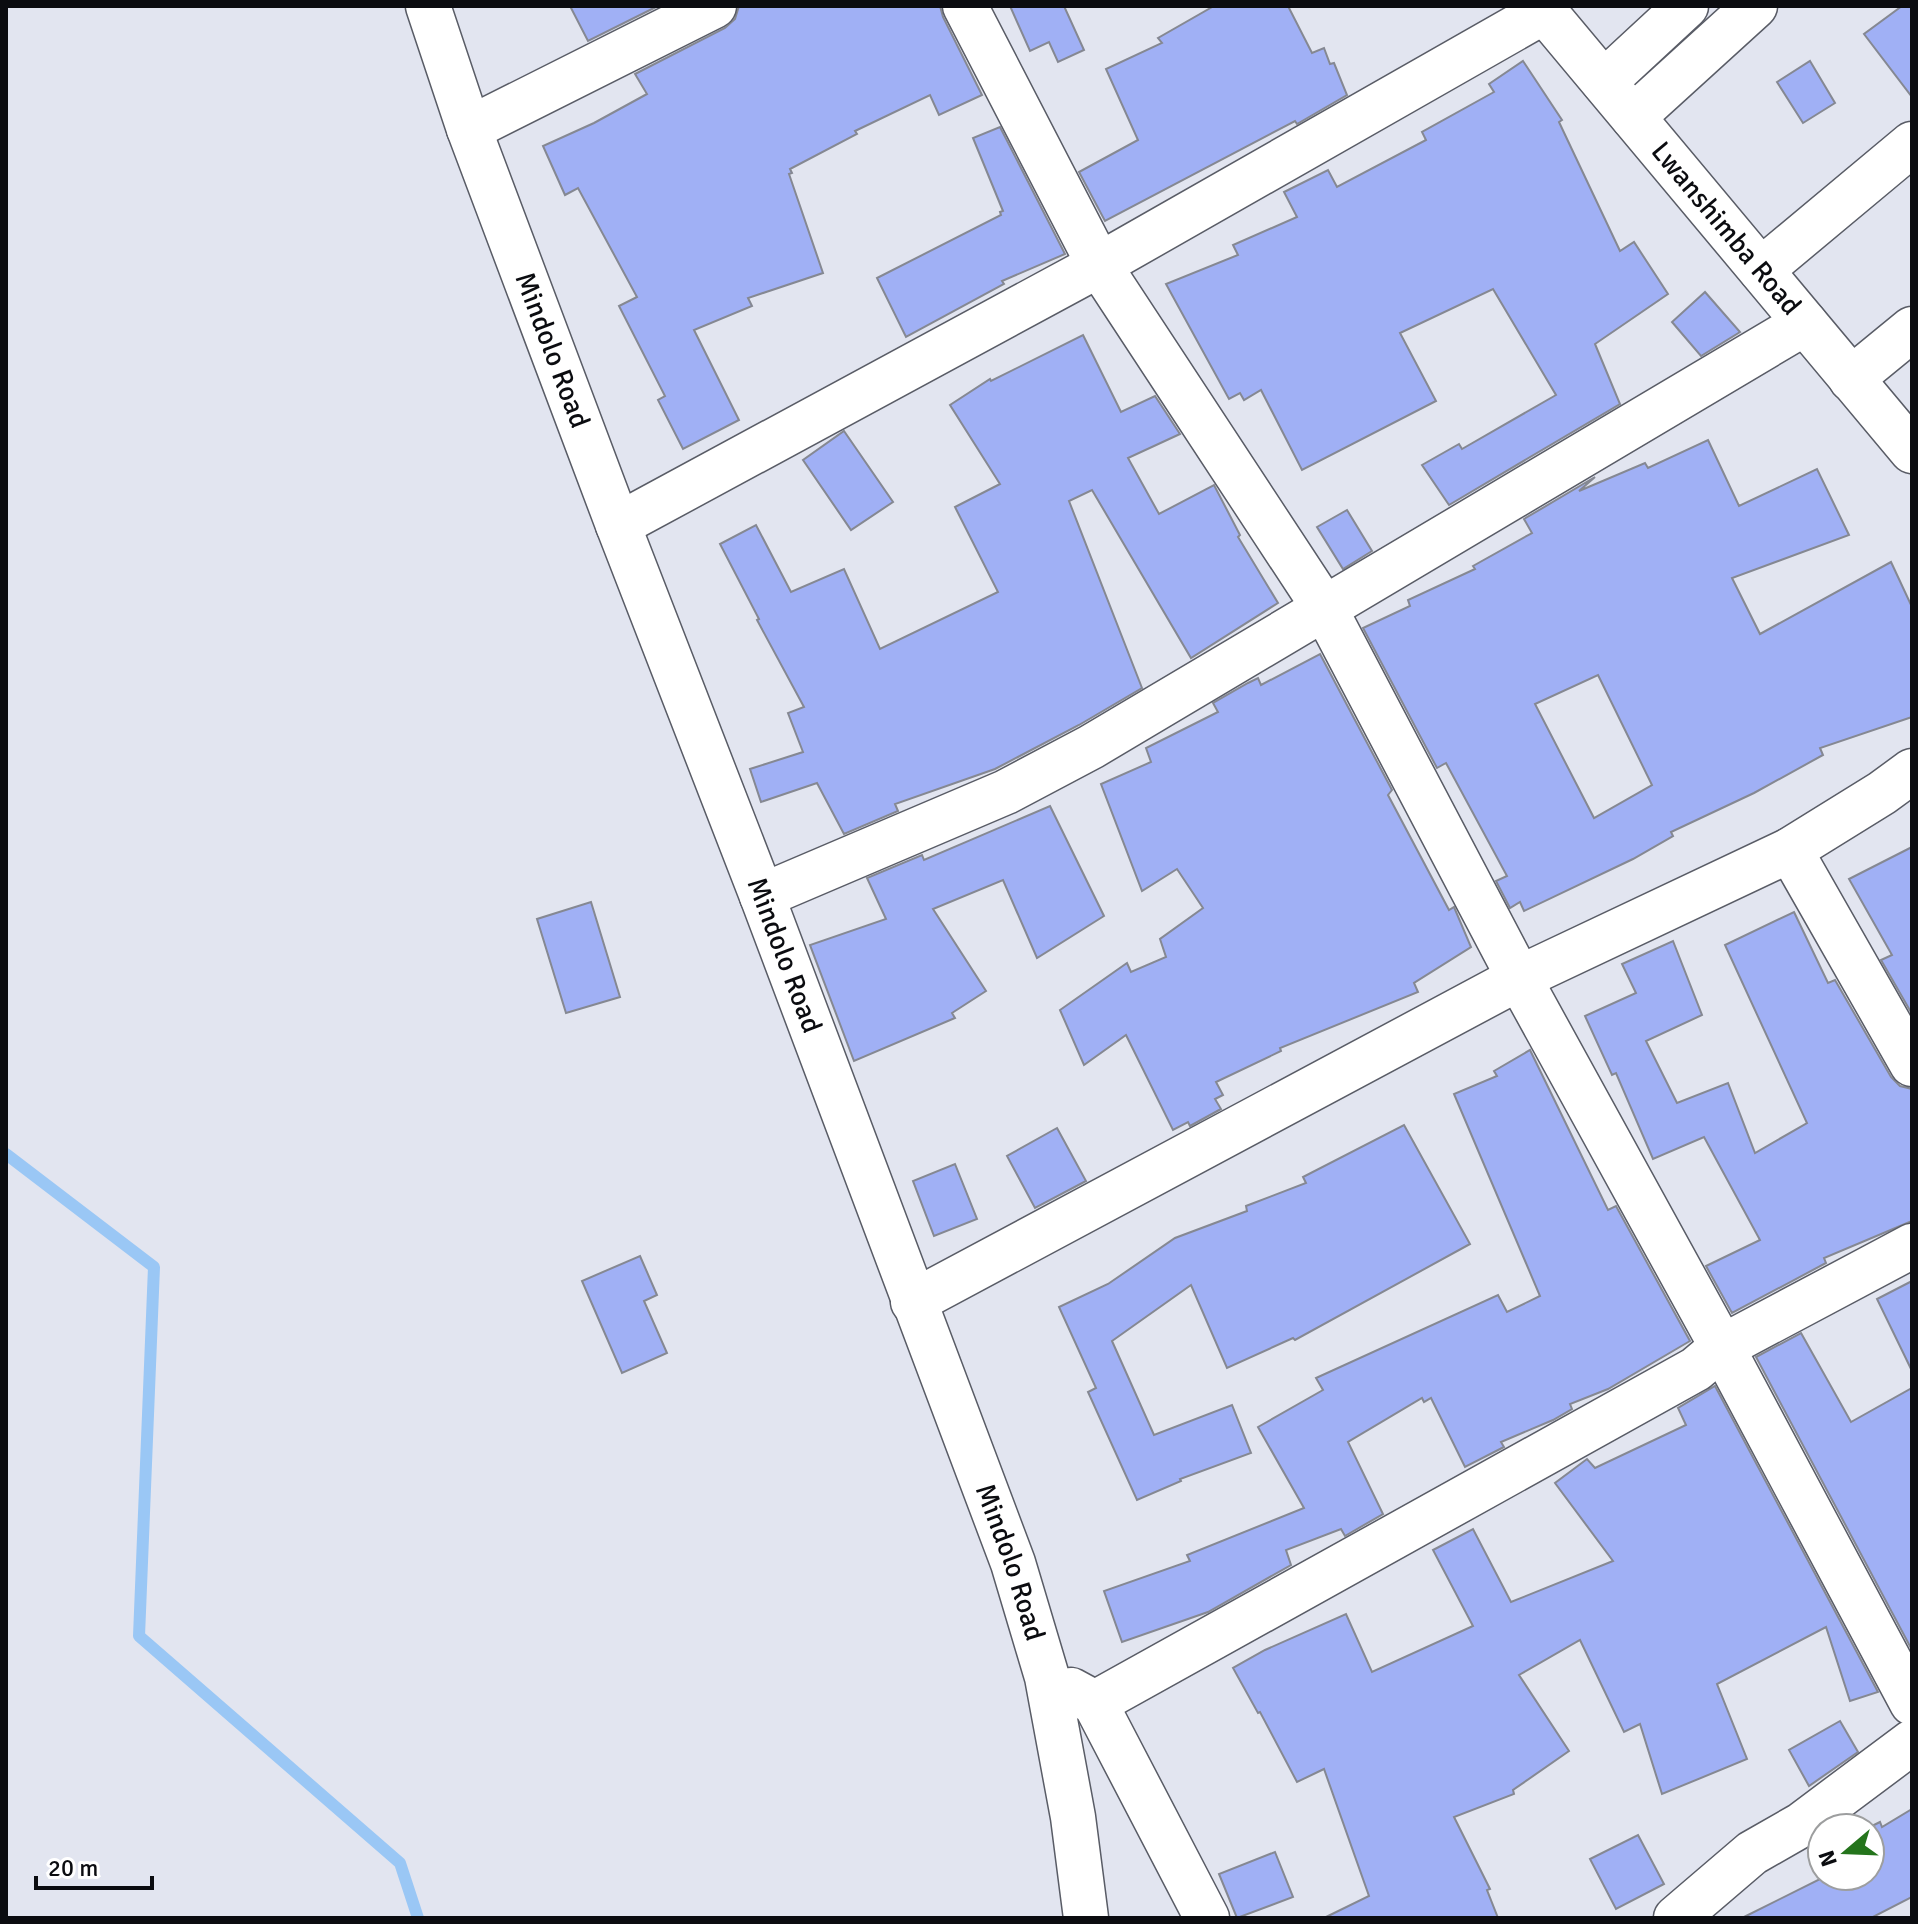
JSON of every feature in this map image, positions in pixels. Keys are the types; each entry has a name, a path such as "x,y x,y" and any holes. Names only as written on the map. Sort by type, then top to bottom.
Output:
{"street":[{"name":"Mindolo Road","path":"428,6 469,129 1013,1563 1047,1677 1073,1817 1086,1918"},
{"path":"469,129 714,6"},
{"path":"965,6 1099,265 1325,609 1519,978 1722,1347 1912,1703"},
{"path":"1604,82 1686,6"},
{"path":"1633,117 1755,6"},
{"path":"618,525 1099,265 1543,8"},
{"name":"Lwanshimba Road","path":"1543,8 1912,451"},
{"path":"1761,270 1912,144"},
{"path":"762,896 1006,792 1091,747 1805,323"},
{"path":"1851,379 1912,329"},
{"path":"913,1302 1519,978 1790,850 1912,771"},
{"path":"1790,850 1912,1064"},
{"path":"1095,1703 1696,1369 1722,1347 1912,1246"},
{"path":"1047,1677 1095,1703 1207,1918"},
{"path":"1676,1918 1752,1853 1801,1825 1912,1742"}],"building":[{"path":"570,6 658,6 588,41"},
{"path":"739,6 940,6 982,95 939,115 930,95 855,131 857,134 790,169 792,173 789,174 823,273 748,298 752,306 694,330 739,420 683,449 658,400 665,396 619,306 637,297 578,188 565,195 543,146 647,94 635,74 725,28 735,19"},
{"path":"1010,6 1064,6 1084,50 1058,62 1049,42 1030,51"},
{"path":"1214,6 1288,6 1312,53 1324,48 1330,64 1334,63 1347,95 1297,124 1295,121 1105,221 1079,172 1138,140 1106,69 1162,43 1158,38"},
{"path":"1902,6 1912,6 1912,97 1864,34"},
{"path":"1523,61 1562,120 1559,122 1620,251 1634,242 1668,294 1595,344 1620,404 1449,505 1422,465 1459,444 1462,449 1556,395 1493,289 1400,333 1436,401 1302,470 1261,390 1244,400 1240,393 1229,399 1166,284 1238,255 1233,245 1297,217 1284,192 1328,170 1337,187 1426,140 1422,132 1494,92 1489,84"},
{"path":"1810,61 1835,103 1803,123 1777,82"},
{"path":"1000,127 1065,254 1002,281 1004,284 906,337 877,278 1001,215 1003,211 973,138"},
{"path":"1705,292 1740,332 1701,356 1672,322"},
{"path":"1083,335 1121,412 1155,396 1180,434 1128,458 1159,514 1214,485 1240,535 1238,537 1278,603 1191,658 1092,490 1069,501 1142,688 995,769 895,804 898,811 844,834 817,783 761,802 750,769 803,752 788,713 804,707 720,544 756,525 791,592 844,569 880,649 998,592 955,507 1000,484 950,405 990,379"},
{"path":"844,431 893,502 851,530 803,460"},
{"path":"1708,440 1739,506 1817,469 1849,535 1732,578 1760,634 1891,562 1912,607 1912,717 1820,748 1823,755 1754,793 1671,832 1673,836 1633,859 1524,911 1520,902 1510,908 1496,881 1507,876 1446,763 1437,768 1363,628 1410,606 1408,600 1475,569 1473,566 1532,533 1524,519 1595,477 1579,491 1645,463 1648,468","holes":["1598,675 1652,785 1594,818 1535,704"]},
{"path":"1347,510 1372,551 1343,569 1317,527"},
{"path":"1320,654 1392,790 1388,795 1449,910 1454,907 1471,947 1414,983 1418,992 1280,1048 1281,1051 1216,1082 1223,1095 1215,1099 1221,1109 1190,1126 1188,1122 1173,1130 1126,1035 1084,1065 1060,1010 1127,963 1131,972 1166,957 1160,939 1203,908 1177,869 1142,891 1101,784 1151,762 1146,748 1218,712 1213,703 1258,678 1261,685"},
{"path":"1050,806 1104,916 1037,958 1003,880 933,909 986,991 952,1013 955,1018 854,1061 810,945 886,919 867,878 922,855 924,860"},
{"path":"1912,847 1912,1014 1881,960 1892,955 1849,879"},
{"path":"591,902 620,997 566,1013 537,919"},
{"path":"1794,912 1828,983 1835,980 1891,1077 1900,1086 1912,1089 1912,1221 1824,1258 1826,1263 1732,1313 1706,1266 1760,1240 1704,1137 1653,1159 1616,1073 1612,1075 1585,1016 1636,993 1622,964 1673,941 1702,1015 1646,1041 1677,1103 1728,1083 1755,1153 1807,1123 1725,945"},
{"path":"1530,1050 1608,1210 1616,1206 1690,1341 1608,1389 1570,1404 1572,1409 1553,1420 1501,1442 1504,1447 1465,1467 1431,1398 1424,1402 1422,1398 1348,1442 1383,1514 1345,1536 1341,1529 1286,1550 1291,1565 1208,1612 1122,1642 1104,1591 1190,1561 1187,1555 1304,1508 1258,1427 1323,1390 1316,1378 1498,1295 1507,1312 1540,1296 1454,1094 1497,1076 1494,1071"},
{"path":"1404,1125 1470,1244 1295,1340 1293,1338 1227,1368 1191,1285 1112,1341 1154,1435 1232,1405 1251,1453 1180,1479 1137,1500 1088,1392 1096,1388 1059,1307 1108,1284 1175,1238 1247,1211 1246,1206 1306,1183 1303,1177"},
{"path":"1057,1128 1086,1181 1035,1208 1007,1156"},
{"path":"955,1164 977,1219 934,1236 913,1181"},
{"path":"640,1256 657,1295 644,1301 667,1353 622,1373 582,1281"},
{"path":"1912,1281 1912,1371 1877,1299"},
{"path":"1801,1333 1851,1422 1912,1388 1912,1650 1756,1357"},
{"path":"1715,1386 1878,1692 1850,1701 1826,1627 1717,1684 1747,1759 1662,1794 1640,1724 1624,1732 1580,1640 1519,1675 1569,1751 1513,1790 1514,1794 1454,1817 1490,1889 1487,1890 1498,1918 1324,1918 1369,1896 1324,1769 1297,1782 1233,1668 1265,1650 1346,1614 1372,1672 1473,1626 1433,1550 1473,1529 1511,1602 1613,1561 1555,1483 1587,1459 1595,1468 1686,1425 1678,1408"},
{"path":"1840,1721 1858,1752 1809,1786 1789,1750"},
{"path":"1912,1809 1912,1897 1871,1918 1742,1918 1806,1886 1806,1892 1886,1892 1886,1825"},
{"path":"1638,1835 1664,1884 1616,1909 1590,1859"},
{"path":"1275,1852 1293,1897 1237,1918 1219,1874"}],"waterway":[{"path":"6,1154 154,1267 139,1636 400,1863 418,1918"}]}
